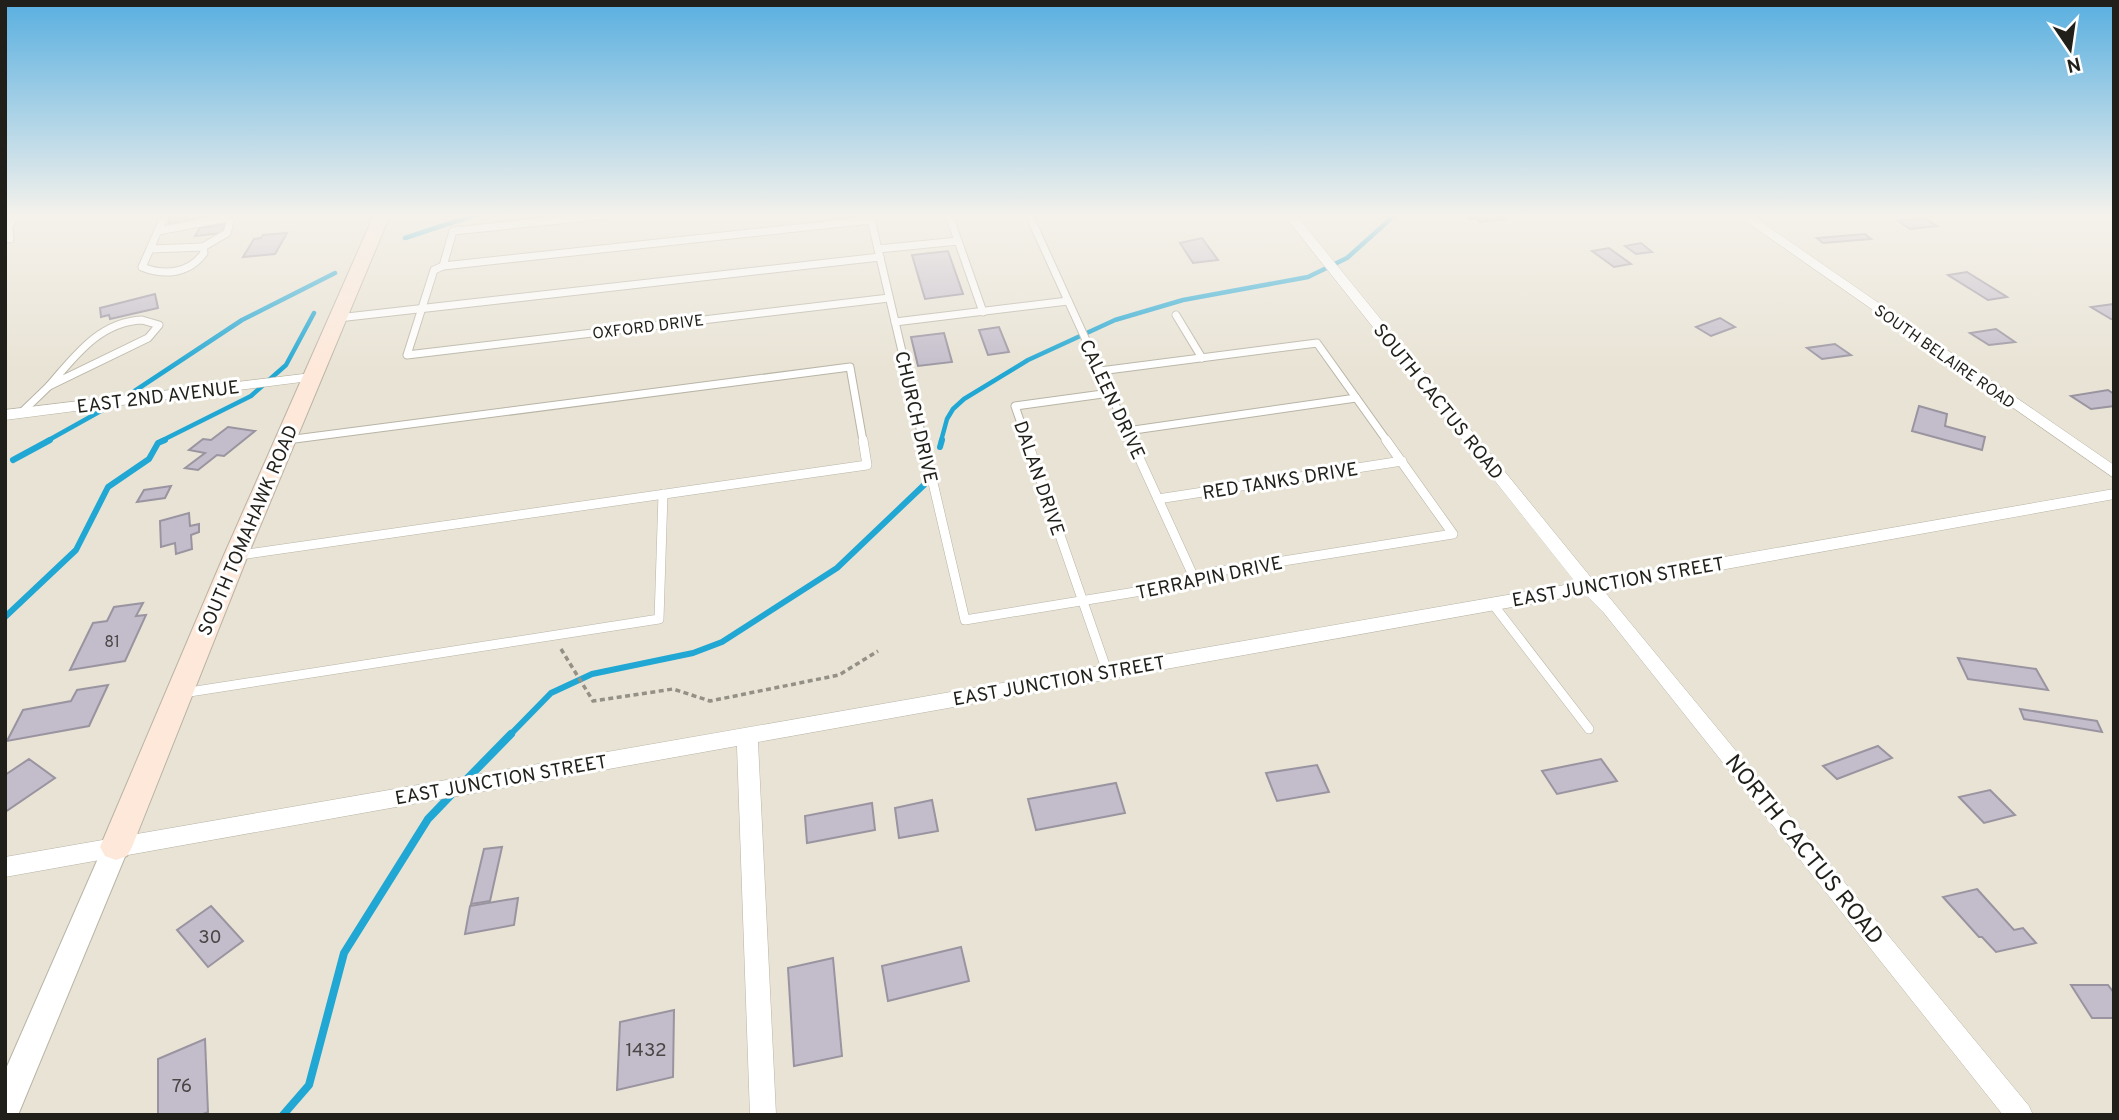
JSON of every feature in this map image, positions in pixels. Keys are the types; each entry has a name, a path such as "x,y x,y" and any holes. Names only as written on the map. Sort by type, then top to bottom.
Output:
{"main road":[{"name":"SOUTH TOMAHAWK ROAD","path":"116,847 236,555 359,267"}],"street":[{"name":"SOUTH CACTUS ROAD","path":"1332,267 1588,586"},
{"name":"SOUTH BELAIRE ROAD","path":"1818,267 2114,473"},
{"name":"EAST 2ND AVENUE","path":"13,414 312,377"},
{"name":"EAST JUNCTION STREET","path":"5,866 2114,494"},
{"name":"NORTH CACTUS ROAD","path":"1588,586 1610,608 2020,1115"},
{"path":"747,735 763,1115"},
{"path":"5,1108 116,847"}],"lane":[{"path":"143,267 163,272 179,271 187,267"},
{"path":"421,309 434,270 440,267"},
{"path":"338,318 762,267"},
{"name":"CHURCH DRIVE","path":"882,267 965,620"},
{"path":"967,267 983,312"},
{"name":"CALEEN DRIVE","path":"1053,267 1196,582"},
{"name":"OXFORD DRIVE","path":"421,309 407,355 889,298"},
{"path":"895,322 1068,301"},
{"path":"1177,315 1202,358"},
{"path":"13,414 49,386 92,337 133,320 150,320 159,325 148,338 49,386"},
{"path":"1100,372 1317,343 1402,461"},
{"path":"236,555 867,465 850,367 285,440"},
{"name":"DALAN DRIVE","path":"1083,600 1015,406 1110,393"},
{"path":"1127,431 1356,398"},
{"name":"TERRAPIN DRIVE","path":"965,620 1196,582 1214,572 1453,534 1402,461"},
{"name":"RED TANKS DRIVE","path":"1158,499 1402,461"},
{"path":"179,694 659,619 663,494"},
{"path":"1083,600 1107,671"},
{"path":"1492,603 1589,729"}],"path":[{"path":"552,635 593,701 673,689 710,701 839,675 878,651"}],"building":[{"path":"916,267 954,267 963,294 925,299"},
{"path":"1967,272 2007,297 1988,300 1948,275"},
{"path":"155,294 158,308 110,319 109,315 101,317 100,308"},
{"path":"2114,304 2114,319 2091,307"},
{"path":"1720,318 1735,327 1711,336 1696,327"},
{"path":"999,327 1009,352 988,355 979,330"},
{"path":"1996,329 2015,342 1989,345 1970,333"},
{"path":"944,333 952,362 918,366 911,337"},
{"path":"1835,344 1851,355 1822,359 1807,348"},
{"path":"2108,390 2114,394 2114,406 2091,409 2071,396"},
{"path":"1919,406 1947,414 1945,426 1985,437 1982,450 1912,431"},
{"path":"228,427 255,431 224,456 217,455 198,470 185,468 205,453 189,450 203,439 211,440"},
{"path":"171,486 165,498 137,502 144,490"},
{"path":"189,513 190,526 199,524 199,532 191,535 192,549 176,554 175,543 161,547 160,521"},
{"path":"143,603 136,616 146,615 125,661 70,670 93,623 107,621 114,607"},
{"path":"1958,658 2036,669 2048,690 1968,679"},
{"path":"108,685 89,726 7,741 23,710 71,701 77,690"},
{"path":"2020,709 2097,721 2102,732 2024,719"},
{"path":"1878,746 1892,758 1837,779 1823,766"},
{"path":"29,759 55,778 5,812 5,775"},
{"path":"1601,759 1617,781 1557,794 1542,771"},
{"path":"1317,765 1329,792 1277,801 1266,773"},
{"path":"1116,783 1125,813 1036,830 1028,799"},
{"path":"1990,790 2015,815 1984,823 1959,797"},
{"path":"932,800 938,831 899,838 895,808"},
{"path":"872,803 875,830 807,843 805,816"},
{"path":"502,847 490,901 471,904 484,849"},
{"path":"1977,889 2014,930 2023,928 2036,943 1996,952 1943,897"},
{"path":"518,898 514,925 465,934 470,906"},
{"path":"211,906 243,941 208,967 177,930"},
{"path":"961,947 969,981 888,1001 882,966"},
{"path":"833,958 842,1056 794,1066 788,968"},
{"path":"2071,985 2108,985 2114,993 2114,1018 2092,1018"},
{"path":"674,1010 673,1077 617,1090 620,1022"},
{"path":"205,1039 208,1112 201,1115 158,1115 158,1059"}],"waterway":[{"path":"941,441 947,419 964,399 1028,360 1115,320 1183,300 1308,277 1328,267"},
{"path":"47,441 124,398 242,320 335,273"},
{"path":"161,441 251,396 286,365 314,313"},
{"path":"13,460 50,440"},
{"path":"5,617 76,550 108,487 149,459 158,443 165,440"},
{"path":"940,447 942,440"},
{"path":"509,736 551,693 592,674 693,653 722,642 837,568 924,485"},
{"path":"465,781 511,734"},
{"path":"283,1115 309,1085 344,953 428,819 452,794"}]}
